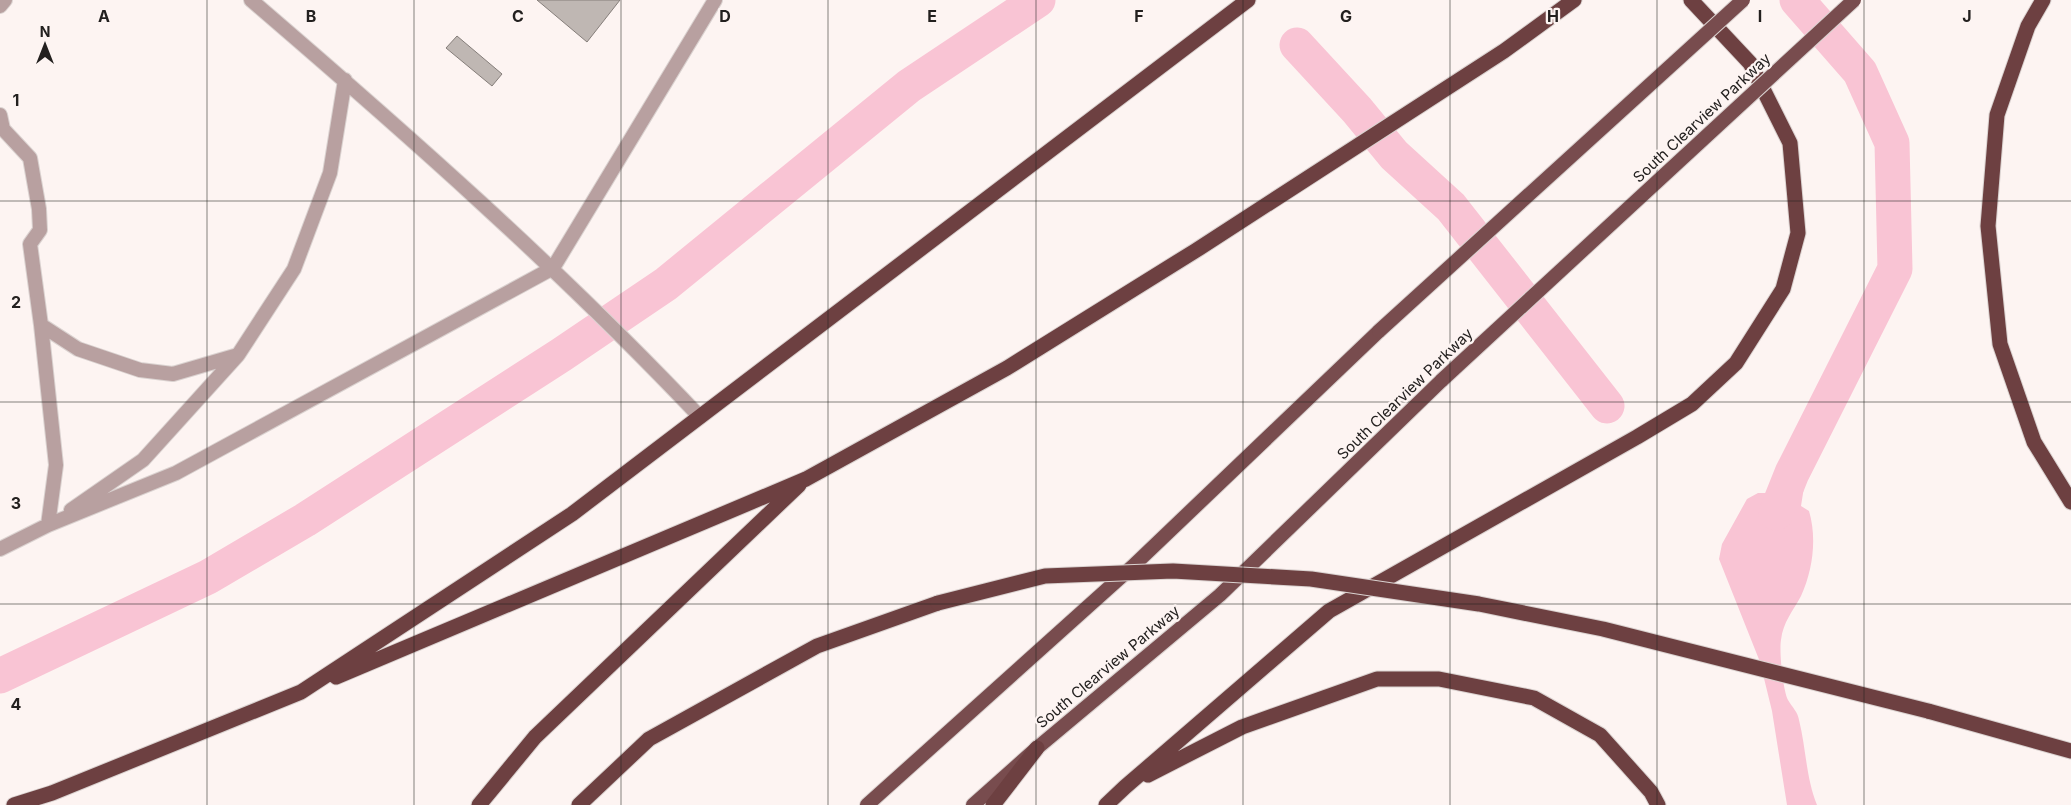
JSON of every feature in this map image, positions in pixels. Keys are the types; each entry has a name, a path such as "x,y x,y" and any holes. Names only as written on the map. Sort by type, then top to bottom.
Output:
{"highway":[{"path":"301,692 572,514 1248,0"},
{"path":"14,805 52,793 301,692 806,479 1008,368 1195,251 1496,56 1574,0"},
{"path":"1106,805 1124,787 1329,611 1684,409 1692,404 1736,363 1783,289 1798,233 1790,143 1750,63 1692,0"},
{"path":"867,805 1132,567 1379,331 1744,0"},
{"name":"South Clearview Parkway","path":"973,805 1037,748 1220,595 1442,380 1854,0"},
{"path":"2043,0 2028,26 1997,115 1988,226 2000,344 2034,442 2071,502"},
{"path":"479,805 535,737 806,479"},
{"path":"579,805 649,740 817,646 938,603 1045,576 1174,571 1311,579 1479,604 1603,629 1928,711 2071,751"},
{"path":"1124,787 1242,727 1377,679 1439,679 1534,698 1592,730 1600,735 1651,792 1658,805"},
{"path":"993,805 1037,748"}],"lane":[{"path":"0,6 5,0"},
{"path":"250,0 345,80 553,268 634,347 700,417"},
{"path":"0,549 48,525 176,473 553,268 715,0"},
{"path":"48,525 143,460 238,355 294,270 330,173 345,80"},
{"path":"0,115 3,129 30,158 39,209 40,230 30,244 41,324 56,465 48,525"},
{"path":"41,324 78,349 140,370 173,374 238,355"}],"shaded area":[{"path":"1785,465 1802,476 1804,487 1801,506 1809,511 1813,543 1811,565 1805,586 1786,622 1782,634 1782,671 1786,695 1798,717 1808,774 1817,805 1787,805 1772,711 1760,662 1719,559 1722,544 1747,499 1758,493 1769,493"}],"building":[{"path":"537,0 620,0 587,42"},
{"path":"457,36 502,74 492,86 446,48"}],"waterway":[{"path":"0,676 208,577 305,520 561,355 666,284 909,86 1038,0"},
{"path":"1776,513 1792,473 1895,269 1892,143 1860,72 1797,0"},
{"path":"1297,45 1357,110 1394,155 1451,207 1607,406"},
{"path":"1414,183 1422,179"},
{"path":"1426,195 1434,190"}]}
